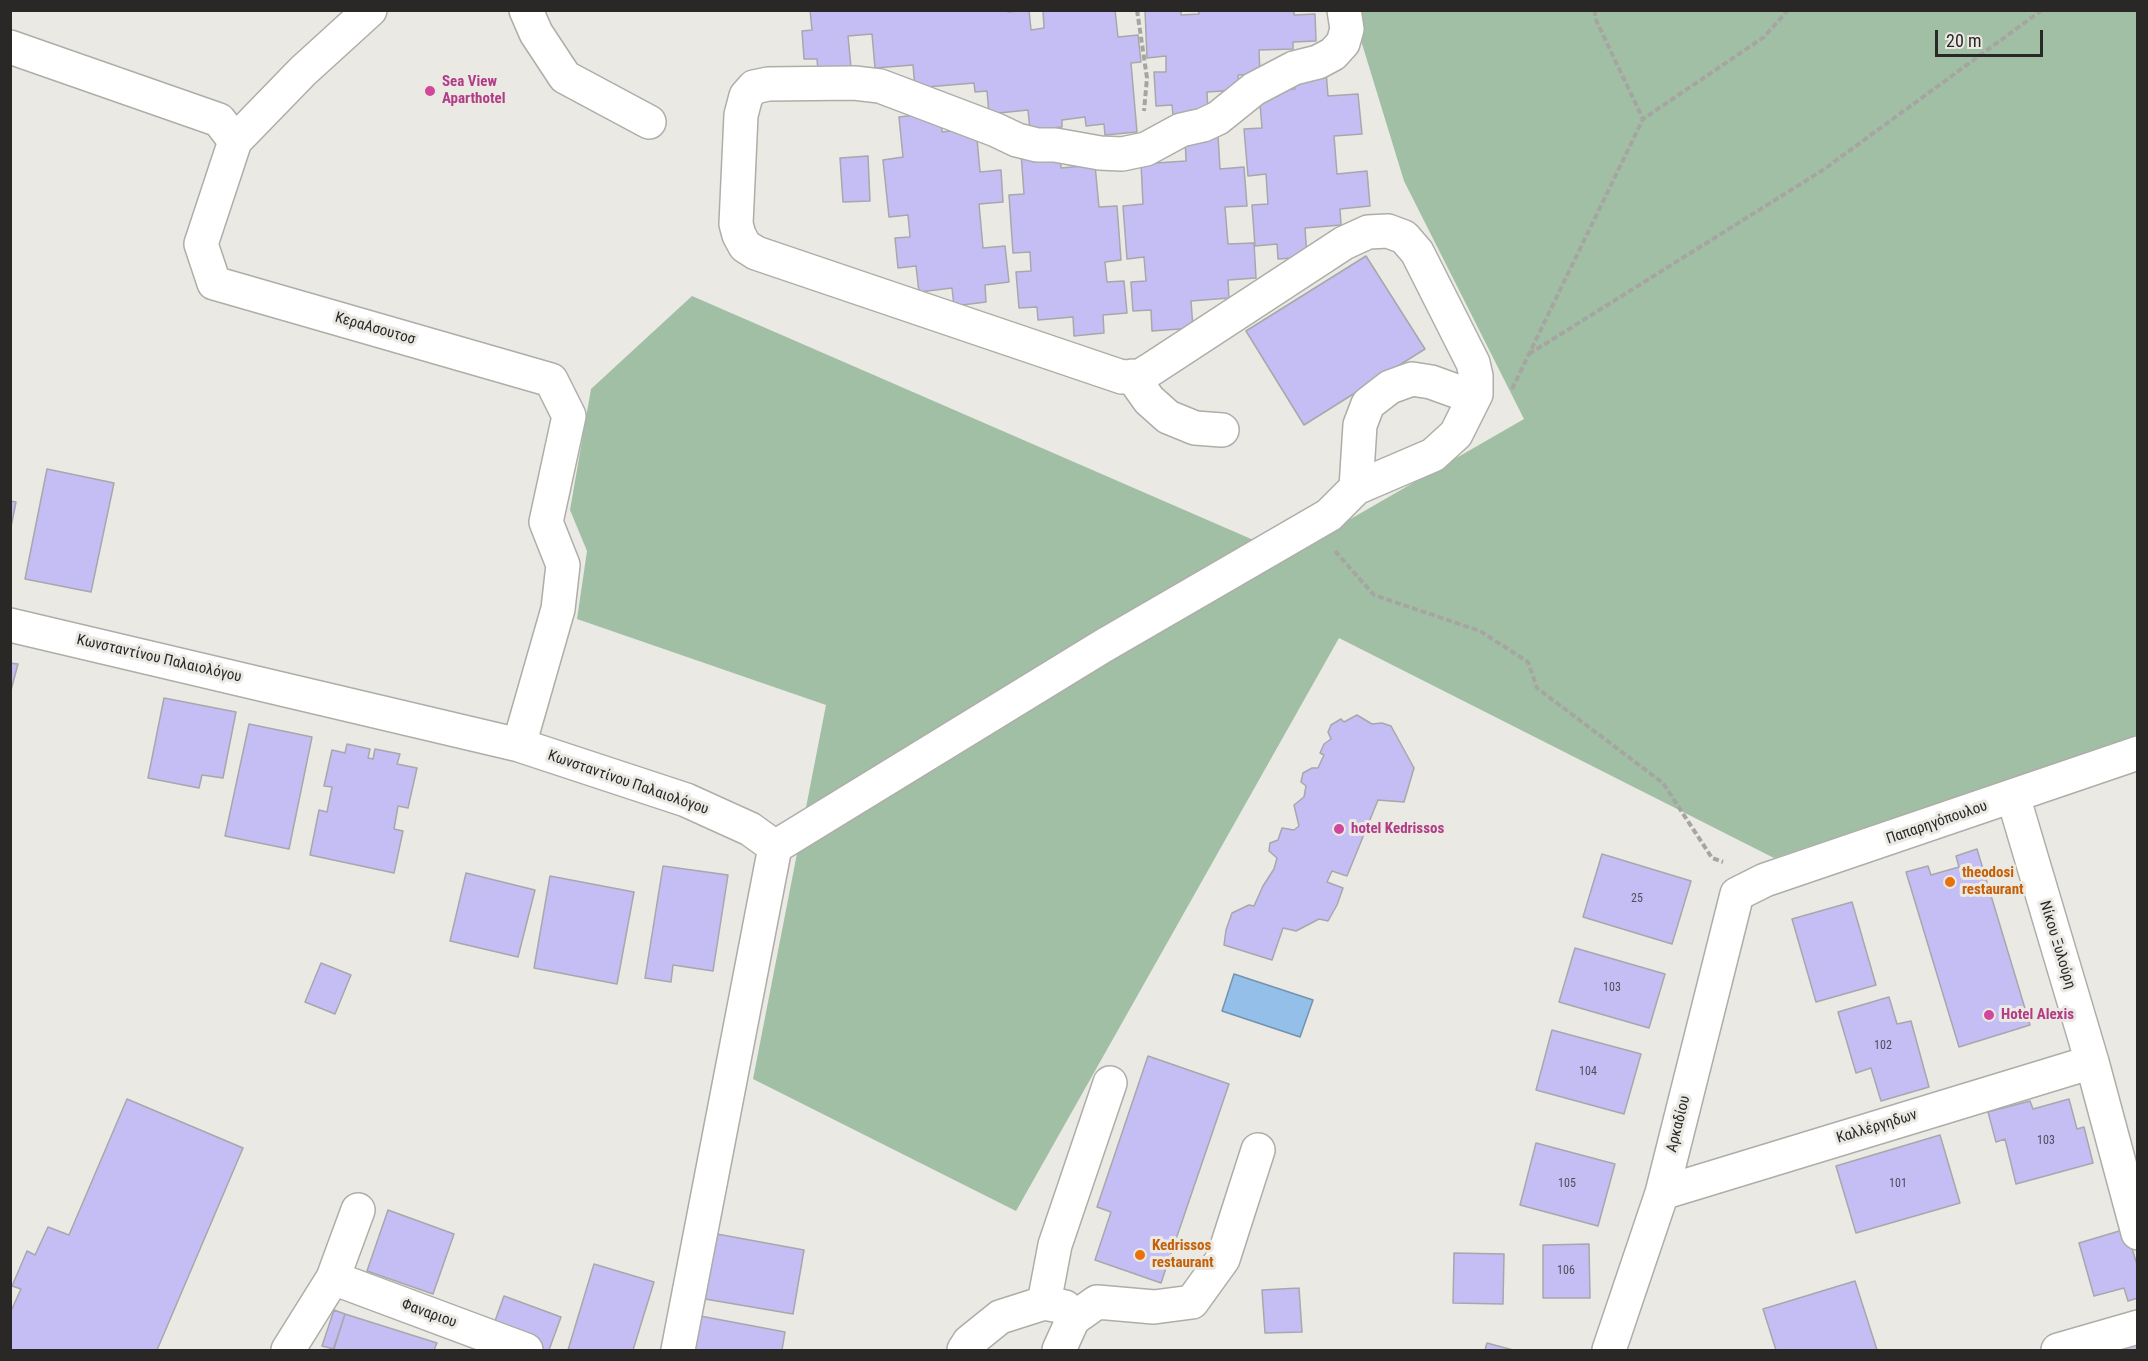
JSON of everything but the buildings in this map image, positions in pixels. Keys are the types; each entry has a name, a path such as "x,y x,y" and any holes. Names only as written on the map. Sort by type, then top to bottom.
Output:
{"street":[{"path":"10,47 219,120 235,141 303,71 370,10"},
{"path":"526,10 536,33 565,77 649,122"},
{"path":"678,1350 775,847 1103,646 1329,515 1356,488 1433,455 1456,434 1476,394 1473,363 1417,252 1404,237 1388,231 1368,232 1344,243 1140,376 1122,377 756,253 745,246 736,224 741,115 746,96 754,87 768,84 854,83 879,86 1017,140 1037,145 1055,145 1100,153 1122,154 1146,149 1181,130 1203,125 1218,118 1254,89 1294,68 1318,62 1333,54 1342,43 1347,29 1344,10"},
{"name":"ΚεραΑσουτοσ","path":"235,141 201,244 214,283 551,380 569,416 546,522 563,565 558,609 519,745"},
{"path":"1132,376 1149,400 1168,417 1195,428 1222,430"},
{"path":"1356,488 1360,424 1368,404 1390,387 1412,379 1476,394"},
{"name":"Κωνσταντίνου Παλαιολόγου","path":"10,625 519,745 686,800 750,828 775,847"},
{"name":"Παπαρηγόπουλου","path":"1751,887 2138,753"},
{"name":"Νίκου Ξυλούρη","path":"2013,796 2092,1062 2138,1233"},
{"name":"Αρκαδίου","path":"1609,1350 1662,1192 1751,887"},
{"name":"Καλλέργηδων","path":"1662,1192 2092,1062"},
{"path":"1044,1304 1055,1245 1110,1083"},
{"path":"1059,1350 1073,1319 1097,1302 1154,1307 1192,1302 1224,1259 1258,1150"},
{"path":"288,1350 333,1278 358,1210"},
{"name":"Φαναριου","path":"333,1278 526,1350"},
{"path":"964,1350 969,1342 1000,1317 1044,1304 1084,1311"},
{"path":"2058,1350 2138,1328"}],"path":[{"path":"1137,10 1147,78 1143,110 1146,149"},
{"path":"1595,10 1595,18 1643,119"},
{"path":"1511,391 1643,119 1764,37 1788,10"},
{"path":"1529,354 1823,170 2042,10"},
{"path":"1312,525 1374,595 1480,631 1528,662 1537,688 1663,783 1712,858 1751,887"}],"green space":[{"path":"1352,11 2137,11 2137,737 1774,858 1339,638 1016,1211 753,1079 826,705 577,619 587,551 570,510 591,389 692,296 1288,555 1524,419 1404,181"}],"water":[{"path":"1234,974 1313,1000 1300,1037 1222,1011"}],"place":[{"name":"Sea View Aparthotel","path":"430,91"},
{"name":"hotel Kedrissos","path":"1339,829"},
{"name":"theodosi restaurant","path":"1950,882"},
{"name":"Hotel Alexis","path":"1989,1015"},
{"name":"Kedrissos restaurant","path":"1140,1255"}]}
